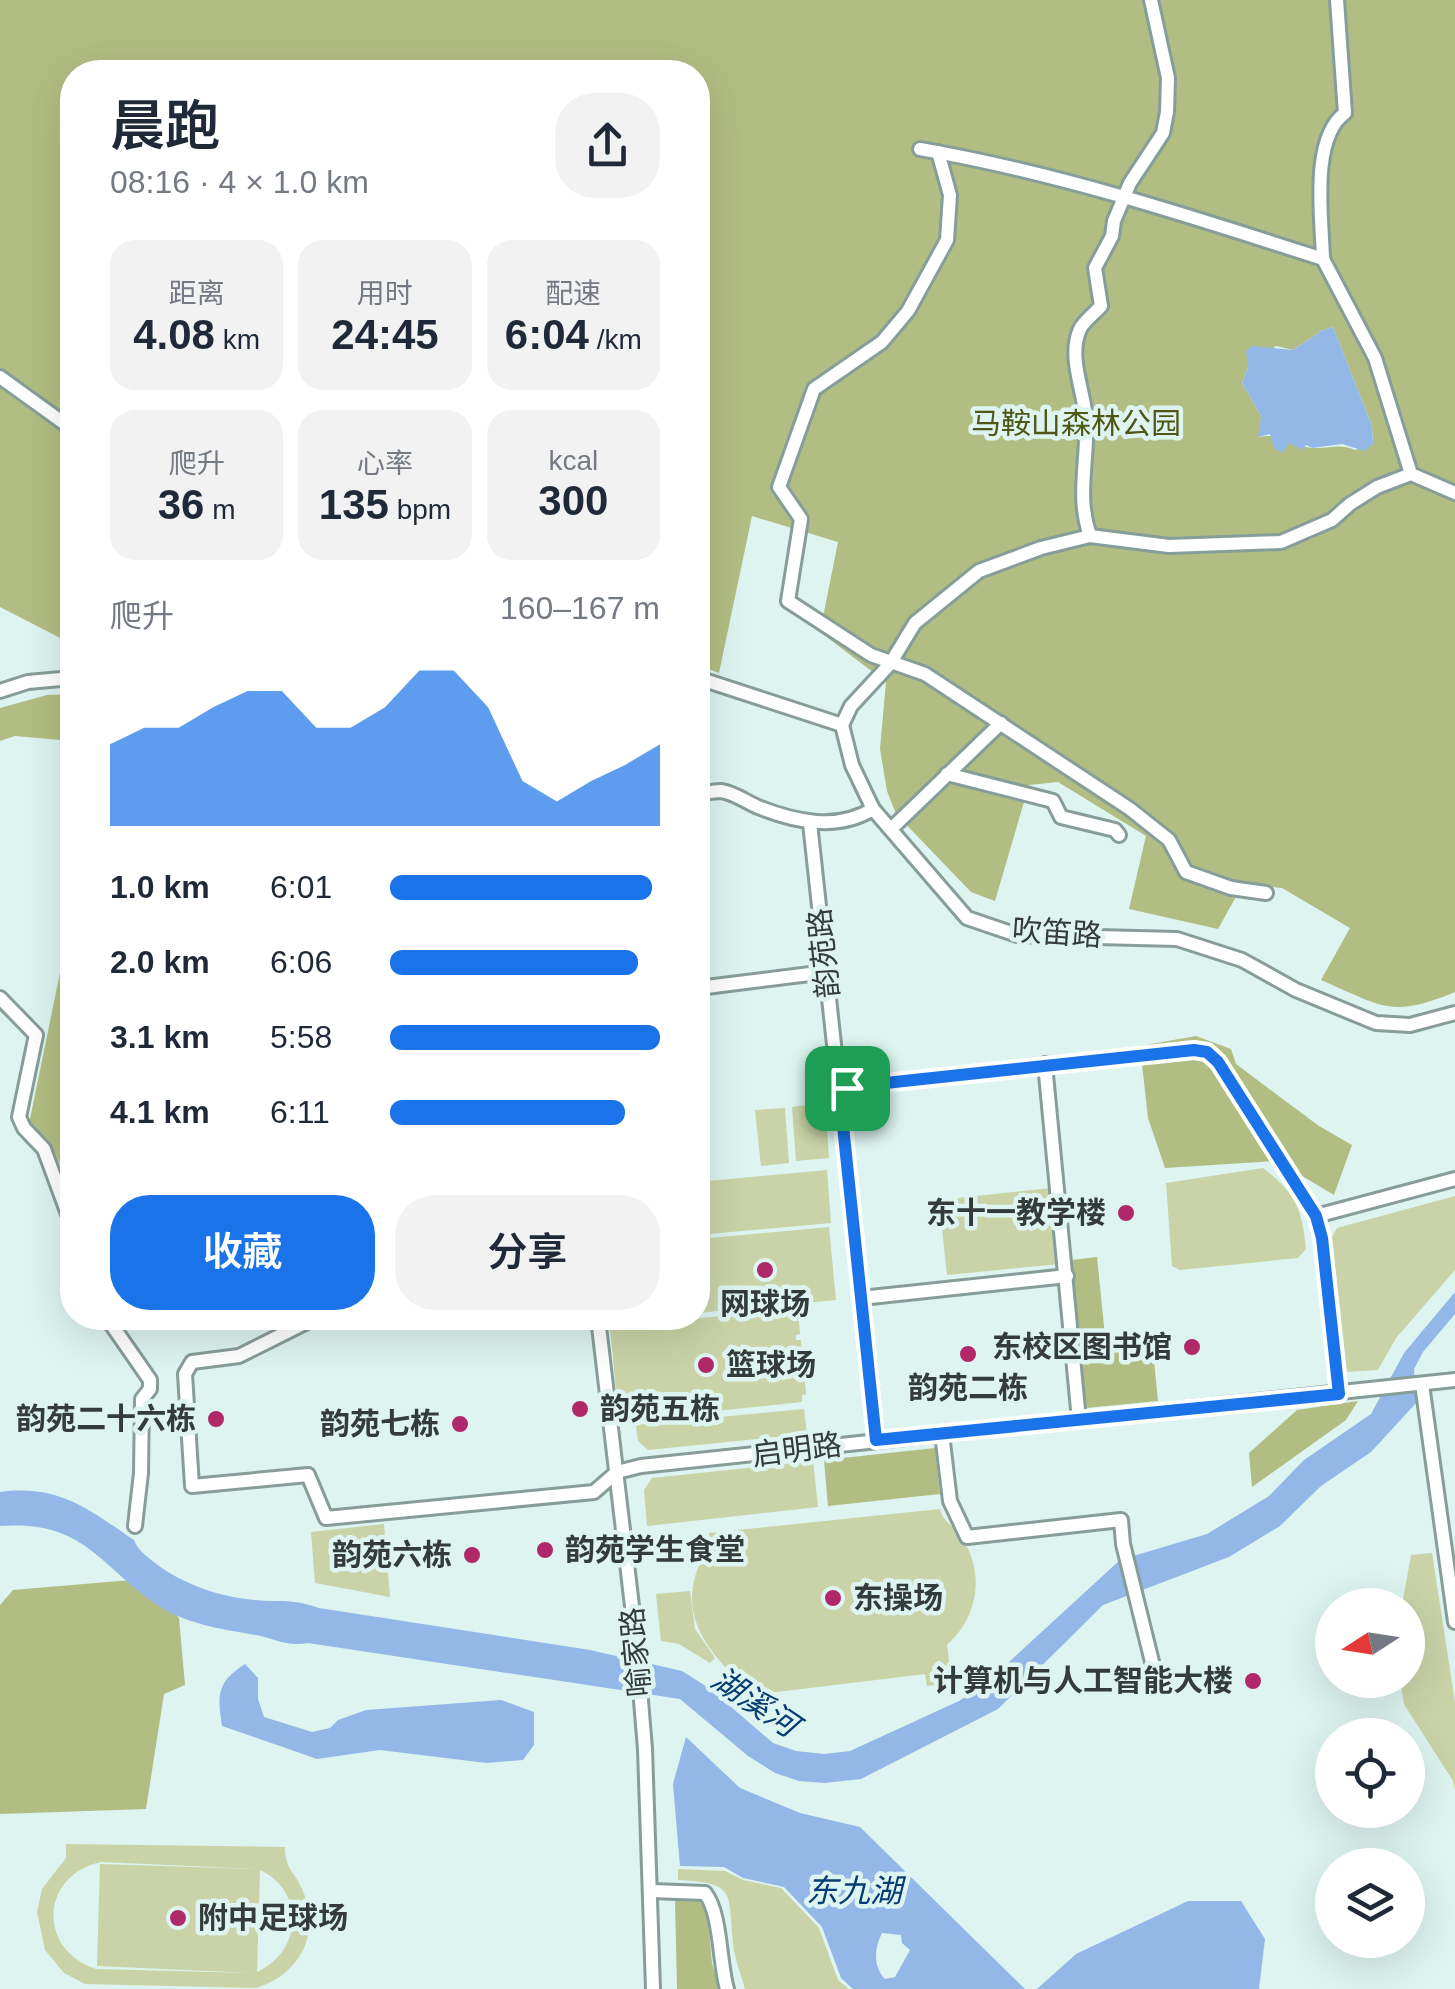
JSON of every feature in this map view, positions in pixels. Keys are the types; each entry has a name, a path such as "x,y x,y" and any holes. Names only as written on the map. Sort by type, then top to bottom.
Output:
{"street":[{"path":"1090,536 1082,512 1086,420 1076,348 1080,328 1101,306 1095,268 1112,236 1125,196 1162,133 1169,96 1151,0"},
{"path":"1337,0 1345,113 1334,122 1324,142 1323,258 1375,358 1411,474"},
{"path":"920,149 1125,196 1323,258"},
{"path":"938,152 950,195 948,240 908,311 882,342 814,390 779,487 800,519 788,601 890,664 926,674 1130,809 1169,840 1186,872 1231,888 1266,893"},
{"path":"0,378 60,420"},
{"path":"710,682 842,725 851,706 890,664 915,623 979,572 1041,548 1090,536 1169,546 1281,542 1332,520 1377,487 1411,474 1455,493"},
{"path":"0,691 28,682 60,679"},
{"path":"890,828 1000,724"},
{"name":"吹笛路","path":"842,725 852,765 873,809 966,918 1017,935 1177,940 1242,960 1296,990 1376,1023 1410,1025 1455,1013"},
{"path":"948,774 1053,800 1061,818 1114,830 1118,835"},
{"path":"710,792 731,794 810,824 855,820 873,809"},
{"name":"韵苑路","path":"810,824 876,1440"},
{"path":"710,986 826,972"},
{"path":"0,998 36,1035 19,1107 20,1123 44,1148 60,1193"},
{"path":"839,1088 1045,1064 1207,1052 1218,1062 1316,1216 1322,1238 1339,1394"},
{"path":"1045,1064 1079,1420"},
{"path":"1316,1216 1455,1179"},
{"path":"861,1298 1066,1276"},
{"path":"115,1330 150,1380 150,1389 142,1398 142,1464 135,1526"},
{"name":"启明路","path":"291,1330 239,1356 192,1362 185,1374 192,1486 308,1475 326,1518 594,1492 617,1472 641,1466 1455,1380"},
{"name":"喻家路","path":"599,1330 636,1640 653,1989"},
{"path":"1421,1384 1455,1622"},
{"path":"942,1434 950,1501 967,1537 1121,1520 1124,1548 1154,1670"},
{"path":"651,1891 706,1893 714,1903 727,1989"}],"green space":[{"name":"马鞍山森林公园","path":"0,0 1455,0 1455,992 1415,1005 1386,1006 1321,980 1350,928 1282,888 1243,884 1218,929 1129,909 1146,836 1058,782 1029,785 995,901 971,892 896,814 887,791 880,749 886,682 820,632 838,542 752,516 719,673 710,670 710,60 60,60 60,638 0,607","holes":["1333,327 1372,426 1373,444 1355,450 1314,448 1273,436 1259,437 1261,416 1242,383 1248,367 1276,346 1293,350"]},
{"path":"60,694 60,740 15,736 0,741 0,708"},
{"path":"60,973 60,1164 51,1145 29,1124"},
{"path":"1196,1036 1231,1049 1236,1064 1319,1126 1352,1145 1334,1195 1277,1161 1165,1168 1148,1118 1140,1046"},
{"path":"825,1103 829,1158 796,1161 792,1107"},
{"path":"785,1108 789,1163 761,1166 755,1110"},
{"path":"1263,1168 1290,1194 1299,1213 1306,1249 1298,1258 1180,1270 1172,1266 1166,1183"},
{"path":"827,1170 831,1223 710,1234 710,1181"},
{"path":"1052,1188 1060,1264 947,1275 939,1200"},
{"path":"1455,1196 1455,1270 1396,1338 1378,1370 1347,1372 1332,1237 1337,1228"},
{"name":"网球场","path":"829,1227 836,1300 710,1312 710,1238"},
{"path":"1097,1257 1105,1336 1151,1331 1158,1401 1086,1408 1072,1260"},
{"name":"篮球场","path":"798,1311 800,1334 796,1340 801,1340 803,1364 799,1371 804,1371 806,1394 802,1395 802,1402 619,1421 610,1330 710,1330 710,1317"},
{"path":"1358,1401 1346,1420 1252,1487 1249,1453 1297,1410"},
{"path":"804,1409 807,1434 648,1450 638,1441 636,1425"},
{"path":"935,1448 940,1494 828,1506 824,1460"},
{"path":"813,1461 818,1507 647,1526 644,1490 652,1478"},
{"name":"东操场","path":"940,1509 968,1548 976,1577 972,1607 958,1634 947,1645 952,1683 927,1686 925,1674 751,1695 698,1628 692,1595 709,1533"},
{"path":"384,1524 390,1597 315,1583 311,1532"},
{"path":"1432,1553 1455,1702 1455,1790 1425,1737 1425,1718 1413,1718 1404,1704 1403,1698 1425,1698 1425,1588 1405,1588 1411,1555"},
{"path":"143,1579 179,1618 185,1685 164,1694 146,1809 0,1814 0,1605 13,1590"},
{"path":"690,1591 695,1629 715,1658 710,1663 679,1644 661,1641 656,1594"},
{"path":"66,1844 285,1847 288,1865 308,1905 308,1936 295,1963 285,1973 256,1988 85,1984 64,1973 45,1950 37,1912 42,1889 66,1858","holes":["101,1862 258,1869 100,1864 97,1966 252,1973 96,1969 77,1959 63,1946 56,1930 57,1897 66,1882 81,1870","260,1870 285,1892 293,1921 283,1951 257,1972"]},
{"path":"678,1869 725,1871 743,1880 781,1888 819,1928 838,1980 849,1989 745,1989 726,1894 711,1884 678,1880"},
{"path":"675,1900 699,1901 707,1909 712,1963 719,1989 677,1989"}],"water":[{"path":"1333,327 1372,426 1373,444 1364,451 1342,444 1312,448 1306,445 1303,450 1289,443 1283,453 1274,448 1270,434 1258,437 1261,416 1242,383 1248,367 1246,351 1251,346 1293,350"},
{"path":"1455,1292 1455,1314 1414,1369 1417,1402 1371,1452 1321,1486 1280,1526 1229,1557 1103,1605 998,1709 861,1779 824,1783 799,1781 775,1773 748,1756 680,1699 287,1643 203,1625 153,1602 70,1537 28,1526 0,1526 0,1492 57,1496 88,1510 134,1540 143,1553 168,1572 211,1591 242,1599 297,1602 590,1650 682,1671 709,1688 773,1743 824,1754 850,1751 959,1701 985,1684 1120,1560 1207,1534 1269,1496 1304,1460 1371,1414 1404,1353"},
{"path":"245,1664 258,1678 258,1699 264,1717 312,1732 330,1728 338,1720 366,1710 501,1700 534,1712 534,1745 523,1760 486,1763 380,1750 317,1759 222,1726 221,1690"},
{"name":"东九湖","path":"686,1737 740,1788 800,1813 860,1827 1025,1989 853,1989 841,1978 822,1927 784,1887 743,1878 724,1867 680,1866 673,1784","holes":["882,1933 901,1935 902,1943 910,1950 895,1977 885,1979 877,1963 879,1939"]},
{"path":"1188,1901 1241,1901 1265,1939 1259,1989 1037,1989 1076,1954"}],"place":[{"name":"东十一教学楼","path":"1126,1213"},
{"name":"网球场","path":"765,1270"},
{"name":"东校区图书馆","path":"1192,1347"},
{"name":"韵苑二栋","path":"968,1354"},
{"name":"篮球场","path":"706,1365"},
{"name":"韵苑五栋","path":"580,1409"},
{"name":"韵苑二十六栋","path":"216,1419"},
{"name":"韵苑七栋","path":"460,1424"},
{"name":"韵苑学生食堂","path":"545,1550"},
{"name":"韵苑六栋","path":"472,1555"},
{"name":"东操场","path":"833,1598"},
{"name":"计算机与人工智能大楼","path":"1253,1681"},
{"name":"附中足球场","path":"178,1918"}],"route":[{"path":"1207,1052 1218,1062 1316,1216 1322,1238 1339,1394 876,1440 839,1088 847,1088 1045,1064 1207,1052"}],"water label":[{"name":"湖溪河","path":"755,1702"}]}
